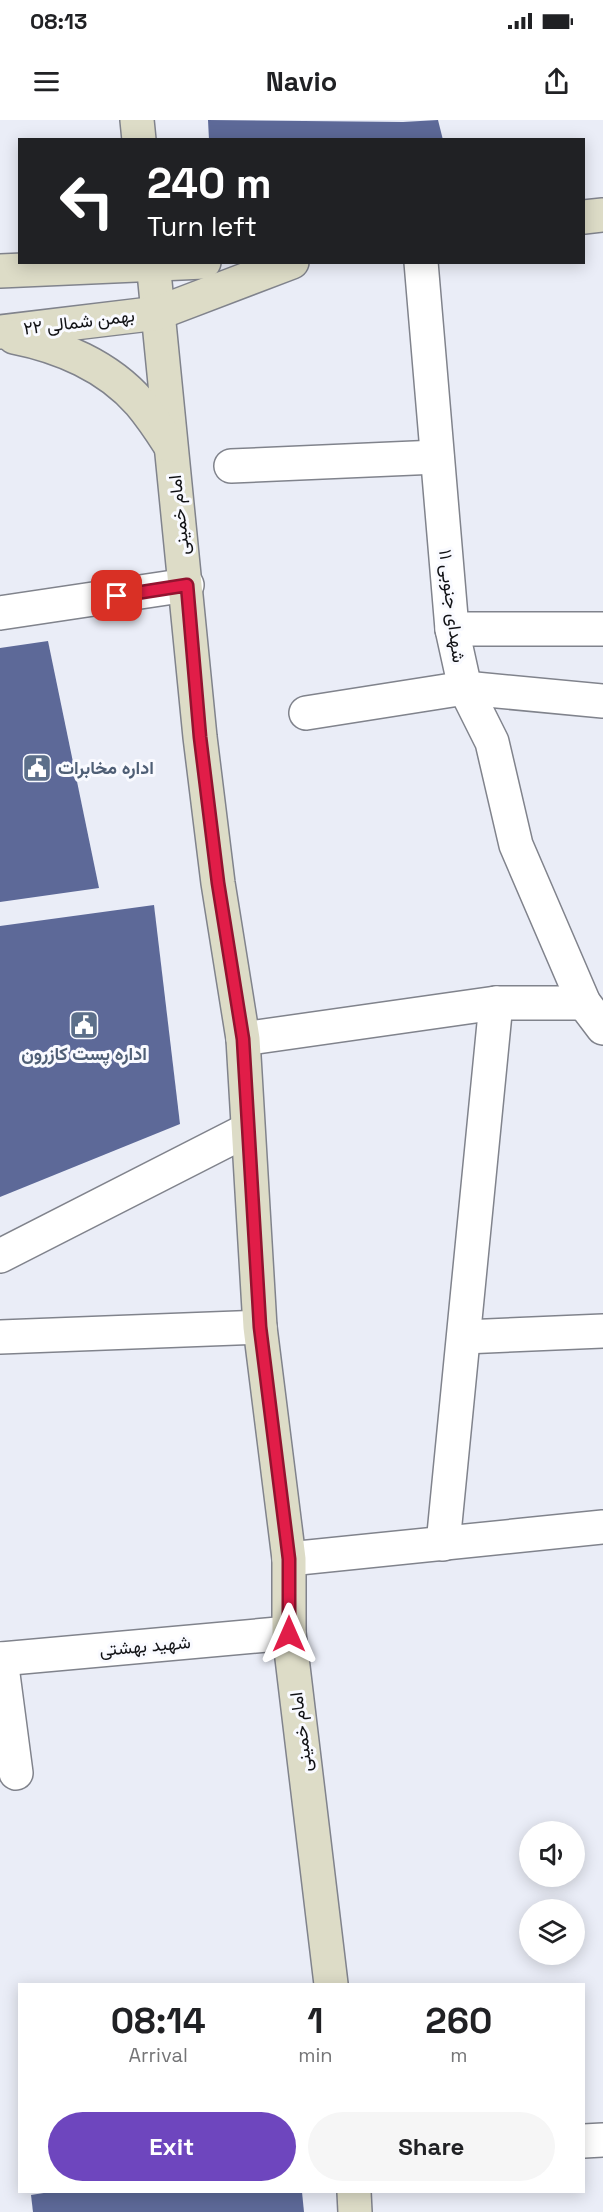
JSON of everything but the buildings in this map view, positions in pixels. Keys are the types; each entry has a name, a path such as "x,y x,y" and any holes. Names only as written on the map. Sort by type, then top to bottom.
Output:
{"main road":[{"path":"137,120 139,138"},
{"path":"585,217 603,215"},
{"path":"0,271 134,264"},
{"name":"امام خمینی","path":"153,264 187,585 200,737 218,883 243,1039 260,1327 289,1559 289,1634 331,1983"},
{"name":"۲۲ بهمن شمالی","path":"0,334 158,313 287,264"},
{"path":"0,334 47,344 97,367 140,402 172,447"},
{"path":"354,2193 355,2212"}],"street":[{"name":"۱۱ شهدای جنوبی","path":"421,264 452,629 465,688 492,742 516,845 593,1015"},
{"path":"231,466 437,457"},
{"path":"0,613 187,585"},
{"path":"452,629 603,629"},
{"path":"306,713 465,688 603,701"},
{"path":"443,1544 496,1003"},
{"path":"243,1039 496,1003 593,1015"},
{"path":"0,1256 247,1130"},
{"path":"0,1336 260,1327"},
{"path":"465,1337 603,1330"},
{"path":"289,1559 603,1527"},
{"name":"شهید بهشتی","path":"1,1659 289,1634"},
{"path":"1,1659 16,1773"},
{"path":"585,2141 603,2140"}],"place":[{"name":"اداره مخابرات","path":"37,768"},
{"name":"اداره پست کازرون","path":"84,1025"}],"route":[{"path":"117,596 187,585 200,737 218,883 243,1039 260,1327 289,1559 289,1634"}]}
